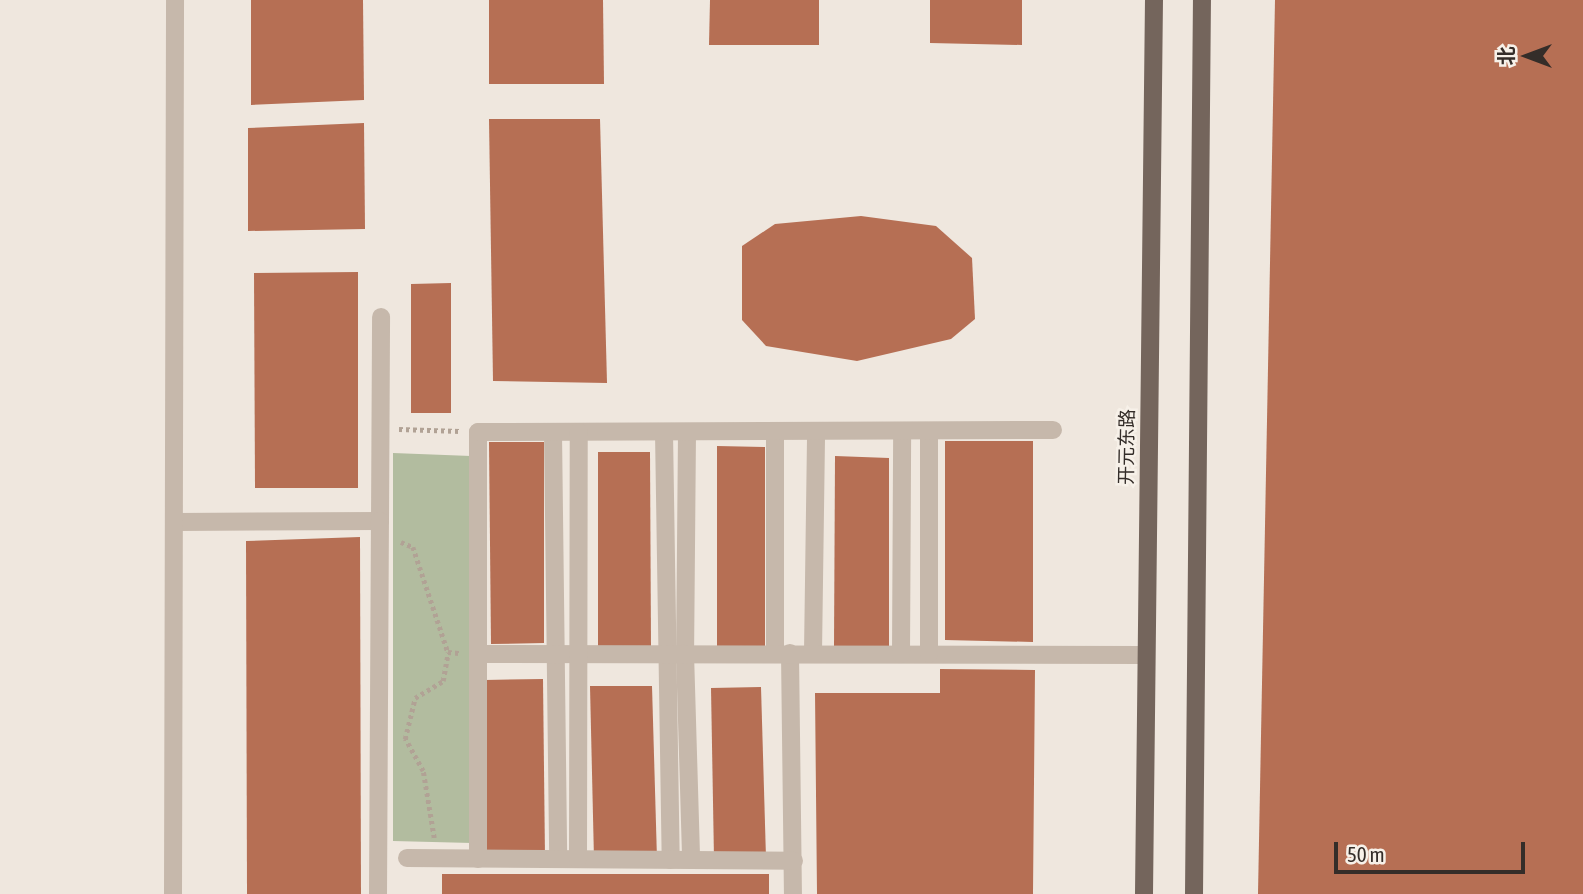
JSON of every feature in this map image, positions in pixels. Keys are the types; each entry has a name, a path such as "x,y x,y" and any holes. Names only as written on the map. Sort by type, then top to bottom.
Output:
{"main road":[{"name":"开元东路","path":"1144,894 1153,0"},
{"path":"1194,894 1202,0"}],"street":[{"path":"173,894 176,522 175,0"},
{"path":"378,894 381,317"},
{"path":"478,859 481,654 478,432 816,433 1053,430"},
{"path":"553,432 553,654 558,859"},
{"path":"578,859 579,432"},
{"path":"664,432 665,653 671,860"},
{"path":"687,432 685,653 691,860"},
{"path":"775,432 794,861 793,894"},
{"path":"901,654 902,432"},
{"path":"929,432 929,654"},
{"path":"813,653 816,433"},
{"path":"176,522 380,526"},
{"path":"481,654 1145,656"},
{"path":"407,858 794,861"}],"path":[{"path":"381,429 478,432"},
{"path":"380,526 413,547 448,652 443,681 415,698 405,739 423,771 439,858"},
{"path":"448,652 481,654"}],"green space":[{"path":"393,453 471,456 472,843 393,841"}],"building":[{"path":"251,0 363,0 364,100 251,105"},
{"path":"489,0 603,0 604,84 489,84"},
{"path":"710,0 819,0 819,45 709,45"},
{"path":"930,0 1022,0 1022,45 930,43"},
{"path":"1275,0 1583,0 1583,894 1258,894"},
{"path":"489,119 600,119 607,383 493,381"},
{"path":"364,123 365,229 248,231 248,128"},
{"path":"861,216 936,226 972,258 975,319 951,339 857,361 766,346 742,320 742,246 775,224"},
{"path":"358,272 358,488 255,488 254,273"},
{"path":"451,283 451,413 411,413 411,284"},
{"path":"945,441 1033,441 1033,642 945,640"},
{"path":"489,442 544,442 544,643 491,644"},
{"path":"717,446 765,447 765,646 717,648"},
{"path":"598,452 650,452 651,646 598,646"},
{"path":"835,456 889,458 889,648 834,648"},
{"path":"360,537 361,894 247,894 246,541"},
{"path":"940,669 1035,670 1033,894 817,894 815,693 940,693"},
{"path":"543,679 545,858 487,857 485,680"},
{"path":"590,686 652,686 657,859 594,859"},
{"path":"761,687 766,858 714,859 711,688"},
{"path":"442,874 769,874 769,894 442,894"}]}
